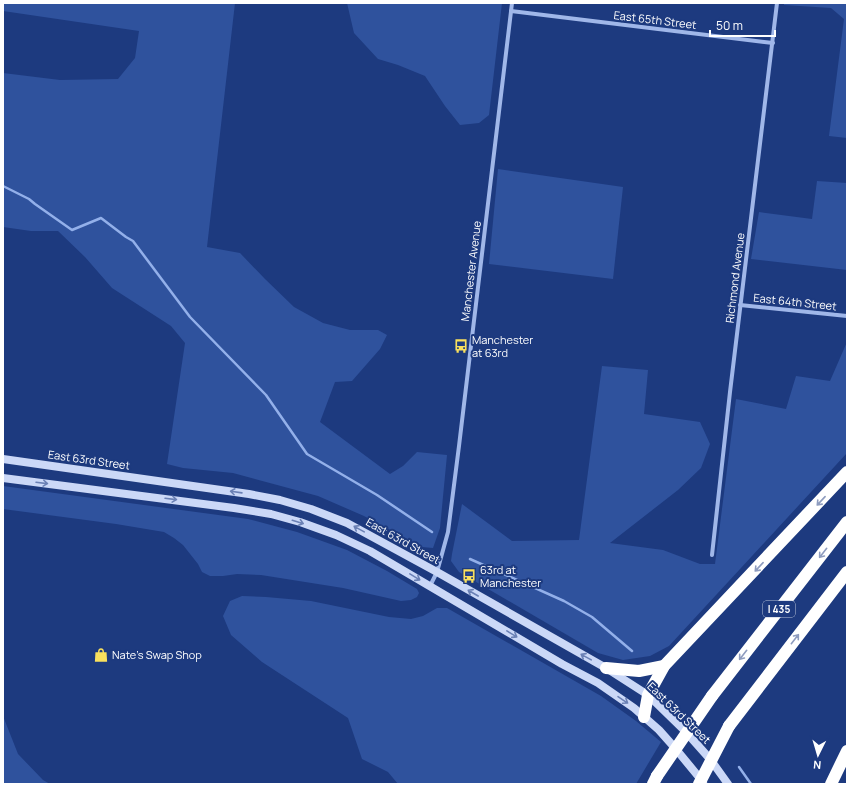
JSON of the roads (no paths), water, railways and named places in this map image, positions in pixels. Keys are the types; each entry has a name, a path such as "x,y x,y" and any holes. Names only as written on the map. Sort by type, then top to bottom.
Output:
{"highway":[{"path":"644,717 648,695 664,666 847,472"},
{"name":"I 435","path":"655,780 712,696 847,522"},
{"name":"I 435","path":"699,784 729,726 847,572"},
{"path":"606,668 639,671 664,666"},
{"path":"831,784 847,751"}],"main road":[{"name":"East 63rd Street","path":"3,459 249,494 280,500 311,509 347,523 437,572 606,668 648,695 686,732 710,759 728,784"},
{"path":"3,478 271,514 300,522 336,535 370,551 562,664 598,683 634,708 659,730 705,784"}],"street":[{"name":"Manchester Avenue","path":"430,586 437,572 448,532 512,3"},
{"name":"Richmond Avenue","path":"712,555 740,305 778,3"},
{"name":"East 65th Street","path":"511,11 773,44"},
{"name":"East 64th Street","path":"740,305 847,316"}],"waterway":[{"path":"3,186 29,199 72,230 101,218 133,241 190,317 266,395 307,454 377,495 432,532"},
{"path":"470,559 564,601 592,617 632,651"},
{"path":"739,767 751,784"}],"place":[{"name":"Manchester at 63rd","path":"461,346"},
{"name":"63rd at Manchester","path":"469,576"},
{"name":"Nate's Swap Shop","path":"101,655"}]}
